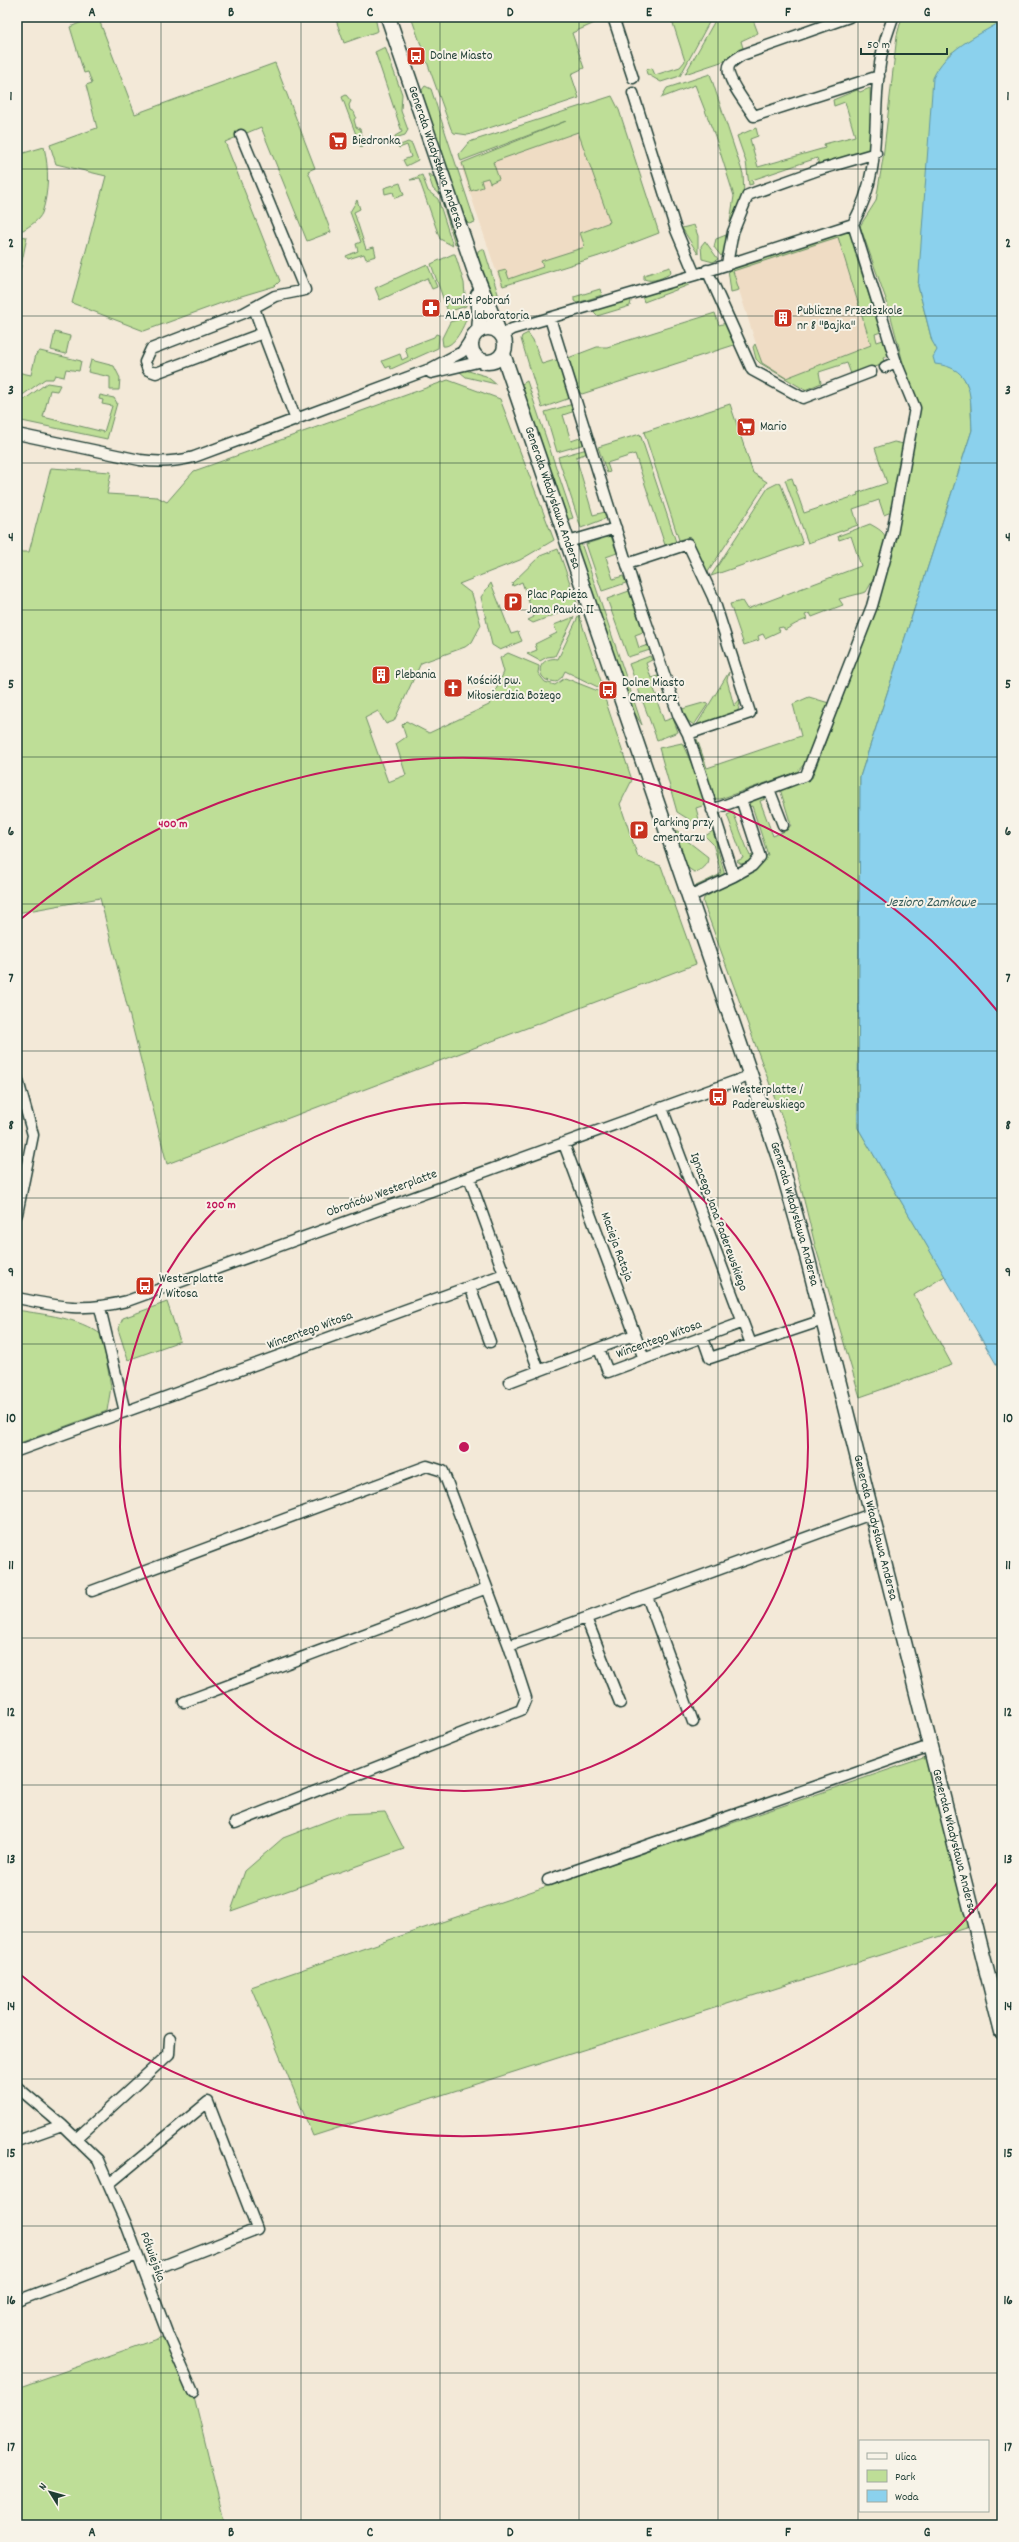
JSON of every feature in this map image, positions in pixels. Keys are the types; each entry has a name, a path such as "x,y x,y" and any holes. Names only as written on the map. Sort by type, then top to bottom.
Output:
{"main road":[{"name":"Generała Władysława Andersa","path":"388,17 476,274 500,333"},
{"name":"Generała Władysława Andersa","path":"475,334 480,319 476,274"},
{"path":"487,327 500,333 506,346 503,354 498,360 484,362 472,352 475,334 487,327"},
{"name":"Generała Władysława Andersa","path":"503,354 689,897 752,1075 795,1210 1002,2032"},
{"name":"Generała Władysława Andersa","path":"484,362 504,381 524,414"}],"street":[{"path":"613,17 633,78"},
{"path":"849,17 742,55 730,64 728,72 730,79 754,116 879,76"},
{"path":"500,333 853,224 864,205 871,182 876,153 881,57 893,17"},
{"path":"633,93 676,230 695,274"},
{"path":"241,135 305,290 275,296 262,302 254,308 151,350 146,362 148,370 156,373 263,333"},
{"path":"727,264 738,216 748,195 811,172 876,153"},
{"path":"712,810 806,775 872,606 892,534 914,408 896,362 853,224"},
{"path":"708,270 752,370 803,398 871,372"},
{"path":"254,308 296,420"},
{"path":"550,318 627,564 679,717 688,734 734,876"},
{"path":"17,434 160,463 194,457 404,380 455,356 466,348 475,334"},
{"path":"404,380 484,362"},
{"path":"886,366 896,362"},
{"path":"568,542 616,528"},
{"path":"627,564 688,544 713,597 750,713 688,734"},
{"path":"769,789 783,825"},
{"path":"689,897 752,866 760,857 742,799"},
{"name":"Obrońców Westerplatte","path":"17,1298 63,1308 100,1308 126,1301 752,1075"},
{"path":"17,1077 33,1135 17,1214"},
{"name":"Ignacego Jana Paderewskiego","path":"662,1108 741,1323 751,1344"},
{"name":"Macieja Rataja","path":"564,1144 644,1359"},
{"path":"469,1177 539,1371"},
{"name":"Wincentego Witosa","path":"17,1452 504,1274"},
{"path":"470,1286 490,1342"},
{"path":"100,1308 125,1412"},
{"path":"703,1338 710,1358 823,1320"},
{"name":"Wincentego Witosa","path":"599,1349 608,1372 741,1323"},
{"name":"Wincentego Witosa","path":"509,1382 634,1335"},
{"path":"92,1591 427,1466 443,1471 509,1646 526,1698 521,1710 235,1823"},
{"path":"509,1646 871,1514"},
{"path":"184,1702 487,1588"},
{"path":"647,1596 694,1722"},
{"path":"586,1618 620,1703"},
{"path":"548,1880 930,1746"},
{"path":"76,2139 169,2054 170,2038"},
{"name":"Półwiejska","path":"17,2087 62,2125 98,2160 109,2184 168,2335 193,2392"},
{"path":"109,2184 208,2102 257,2229 145,2274"},
{"path":"17,2141 62,2125"},
{"path":"17,2301 137,2255"}],"shaded area":[{"path":"616,102 659,233 599,256 501,286 460,163"},
{"path":"838,236 871,345 786,378 762,363 733,271"}],"green space":[{"path":"94,17 98,17 135,114 275,63 315,168 308,171 331,232 307,241 261,127 225,142 280,281 275,286 238,297 144,331 72,303 106,176 56,164 50,145 97,128 86,85 92,83 88,72 84,73 70,27"},
{"path":"335,17 375,17 378,31 344,43"},
{"path":"411,17 606,18 572,33 584,68 571,74 579,98 468,135 454,133 451,129"},
{"path":"671,17 712,17 680,76 661,82 647,74 646,70 652,68 655,75 680,67 685,61"},
{"path":"717,17 752,17 758,33 741,41 743,48 730,59 685,74"},
{"path":"902,17 1002,17 1002,21 948,55 918,286 932,341 950,365 960,370 970,391 972,430 860,777 858,1128 945,1276 914,1295 952,1365 860,1397 815,1245 787,1131 703,902 704,898 748,871 763,857 768,855 752,806 748,807 750,802 760,797 765,799 760,801 773,836 787,830 791,825 780,789 812,778 876,607 917,415 887,302 860,226 876,201 883,158 897,35"},
{"path":"385,47 402,94 401,111 408,130 405,135 395,138 395,136 402,132 375,52"},
{"path":"710,74 743,174 744,195 730,222 734,196 715,136 695,85 661,98 667,88"},
{"path":"425,86 431,89 475,222 469,224 463,218 425,107 422,90"},
{"path":"870,88 872,150 820,167 817,158 752,180 753,184 749,185 746,162 737,136 756,128 758,136 750,139 758,167 825,148 824,144 855,136 845,102 834,106 833,100 857,90 860,92"},
{"path":"346,95 351,101 349,105 350,110 354,112 356,117 354,120 356,127 360,129 364,141 361,148 342,97"},
{"path":"612,96 619,110 659,233 599,256 503,286 498,272 506,270 509,279 543,267 541,261 585,247 580,233 610,222 578,132 493,162 499,179 490,183 488,178 481,180 483,187 471,191 462,163 566,121 461,161 459,154 469,142"},
{"path":"408,142 412,144 418,160 406,166 403,160 411,157 407,145 399,148 398,146"},
{"path":"44,147 48,180 42,213 34,223 23,230 20,230 21,223 17,222 17,155"},
{"path":"428,174 438,179 462,241 455,244 440,195 433,189"},
{"path":"422,175 428,191 438,199 453,246 440,239 419,179 410,180"},
{"path":"400,183 404,195 395,198 393,192 385,194 384,188"},
{"path":"357,200 360,209 354,212 366,249 374,247 376,256 366,259 364,254 348,259 346,256 358,251 356,244 361,242 350,212"},
{"path":"694,225 698,236 698,254 682,228"},
{"path":"847,231 855,242 857,249 856,256 881,332 875,334 877,342 883,340 889,356 883,358 885,364 851,374 847,363 819,372 821,383 805,390 760,363 756,359 753,347 755,344 762,363 786,378 871,345 838,237 733,271 739,290 731,292 728,269"},
{"path":"726,235 726,249 721,256 714,247 716,239"},
{"path":"18,236 27,237 20,271 17,274"},
{"path":"705,241 718,259 713,262 702,259 701,246"},
{"path":"484,249 499,297 491,300 477,257 478,251"},
{"path":"455,254 464,283 466,306 448,312 431,264"},
{"path":"425,265 428,266 437,287 432,289 427,278 380,300 375,288"},
{"path":"670,267 671,273 665,276 654,280 644,279 644,275"},
{"path":"686,281 689,285 644,302 642,296"},
{"path":"600,289 602,295 577,303 574,301 574,297"},
{"path":"628,299 631,301 630,306 597,316 594,313 595,309"},
{"path":"715,313 719,325 726,323 734,345 582,394 579,392 568,358 597,347 607,347"},
{"path":"467,317 455,340 447,346 443,346 442,338 450,322"},
{"path":"55,332 70,336 66,354 51,350"},
{"path":"528,333 533,340 542,364 555,360 558,362 570,398 542,408 521,339 522,336"},
{"path":"436,334 439,335 438,348 391,369 390,366 386,368 382,361 400,354 402,360 408,357 405,348 434,337"},
{"path":"40,351 81,361 79,371 66,369 64,377 55,375 53,379 45,379 17,399 17,372 31,375 36,354"},
{"path":"91,360 114,366 120,378 119,390 110,390 110,377 88,372"},
{"path":"465,370 486,376 496,384 466,377 460,372"},
{"path":"448,380 500,399 554,540 520,560 459,584 472,594 481,625 472,642 465,647 421,663 394,721 386,724 378,711 365,718 388,782 406,775 396,744 406,737 402,725 406,721 429,733 489,705 504,672 500,658 508,653 539,666 538,673 545,682 555,685 565,678 603,693 632,780 620,804 638,857 661,866 696,964 167,1164 100,898 17,913 17,552 29,552 51,468 111,472 107,494 157,497 167,502 194,471"},
{"path":"527,381 573,518 566,520 520,385"},
{"path":"47,383 60,385 57,391 50,390 43,417 104,432 112,406 102,404 103,400 99,399 100,395 114,398 117,403 107,439 17,420 17,405"},
{"path":"573,404 575,411 563,415 571,441 583,437 585,444 557,452 545,412"},
{"path":"730,404 753,473 767,482 706,575 690,537 679,540 644,432"},
{"path":"640,434 676,542 665,545 635,454 607,463 610,472 607,473 598,447"},
{"path":"894,442 904,444 891,512 884,515 879,500 853,509 858,525 808,543 785,480 792,478 804,513 858,495 857,493 887,483 875,448"},
{"path":"587,449 588,453 576,457 593,515 605,512 607,518 581,528 558,457"},
{"path":"780,482 803,544 711,576 768,488"},
{"path":"870,524 882,532 886,541 880,564 866,592 839,599 843,605 812,617 810,613 805,615 807,619 785,630 783,627 778,628 780,631 765,638 763,634 758,636 759,640 744,645 730,604 742,601 747,609 861,566 851,536 839,540 838,536"},
{"path":"611,536 617,553 606,557 613,579 623,576 626,583 602,591 586,544"},
{"path":"581,543 642,725 633,711 575,549"},
{"path":"558,549 578,606 533,623 528,620 534,617 522,582 513,586 512,583 540,556"},
{"path":"491,583 511,634 518,632 522,641 500,650 492,645 481,597"},
{"path":"629,591 643,632 635,635 639,648 648,645 650,650 628,657 607,599"},
{"path":"579,615 604,690 565,671 562,677 556,682 546,680 540,672 540,668 545,662 548,660 558,659"},
{"path":"574,617 555,656 547,657 540,661 527,654 537,650 535,644 557,633 554,625"},
{"path":"650,656 652,660 646,663 651,678 658,676 660,681 652,684 657,697 664,695 665,698 657,701 664,721 673,718 678,732 657,740 629,664"},
{"path":"729,672 727,680 734,706 741,698 738,711 696,726"},
{"path":"809,697 829,703 806,762 797,772 720,799 712,799 694,742 697,739 707,768 801,736 793,704"},
{"path":"703,703 708,704 694,725 688,721 682,709"},
{"path":"682,743 694,769 705,805 696,808 701,827 677,812 659,748"},
{"path":"733,812 750,856 756,854 752,861 741,864 737,861 743,858 727,815"},
{"path":"675,831 678,831 681,836 708,857 706,865 702,869 694,872 685,866 674,834"},
{"path":"713,831 725,876 695,889 696,886 719,875 721,872 713,844 705,836"},
{"path":"167,1302 180,1341 128,1360 118,1329 123,1318"},
{"path":"17,1310 72,1320 102,1335 111,1387 107,1411 17,1444"},
{"path":"932,1755 975,1925 313,2136 251,1987"},
{"path":"385,1812 404,1849 231,1911 245,1871 283,1838 345,1814"},
{"path":"168,2335 193,2392 225,2525 17,2525 17,2388"}],"water":[{"name":"Jezioro Zamkowe","path":"1002,21 1002,1374 858,1128 860,777 972,430 968,386 964,378 957,372 948,367 935,364 933,357 937,350 932,341 918,286 933,78 945,59 953,51"}],"place":[{"name":"Dolne Miasto","path":"416,56"},
{"name":"Biedronka","path":"338,141"},
{"name":"Punkt Pobrań ALAB laboratoria","path":"431,308"},
{"name":"Publiczne Przedszkole nr 8 \"Bajka\"","path":"783,318"},
{"name":"Mario","path":"746,427"},
{"name":"Plac Papieża Jana Pawła II","path":"513,602"},
{"name":"Plebania","path":"381,675"},
{"name":"Kościół pw. Miłosierdzia Bożego","path":"453,688"},
{"name":"Dolne Miasto - Cmentarz","path":"608,690"},
{"name":"Parking przy cmentarzu","path":"639,830"},
{"name":"Westerplatte / Paderewskiego","path":"718,1097"},
{"name":"Westerplatte / Witosa","path":"145,1286"}]}
